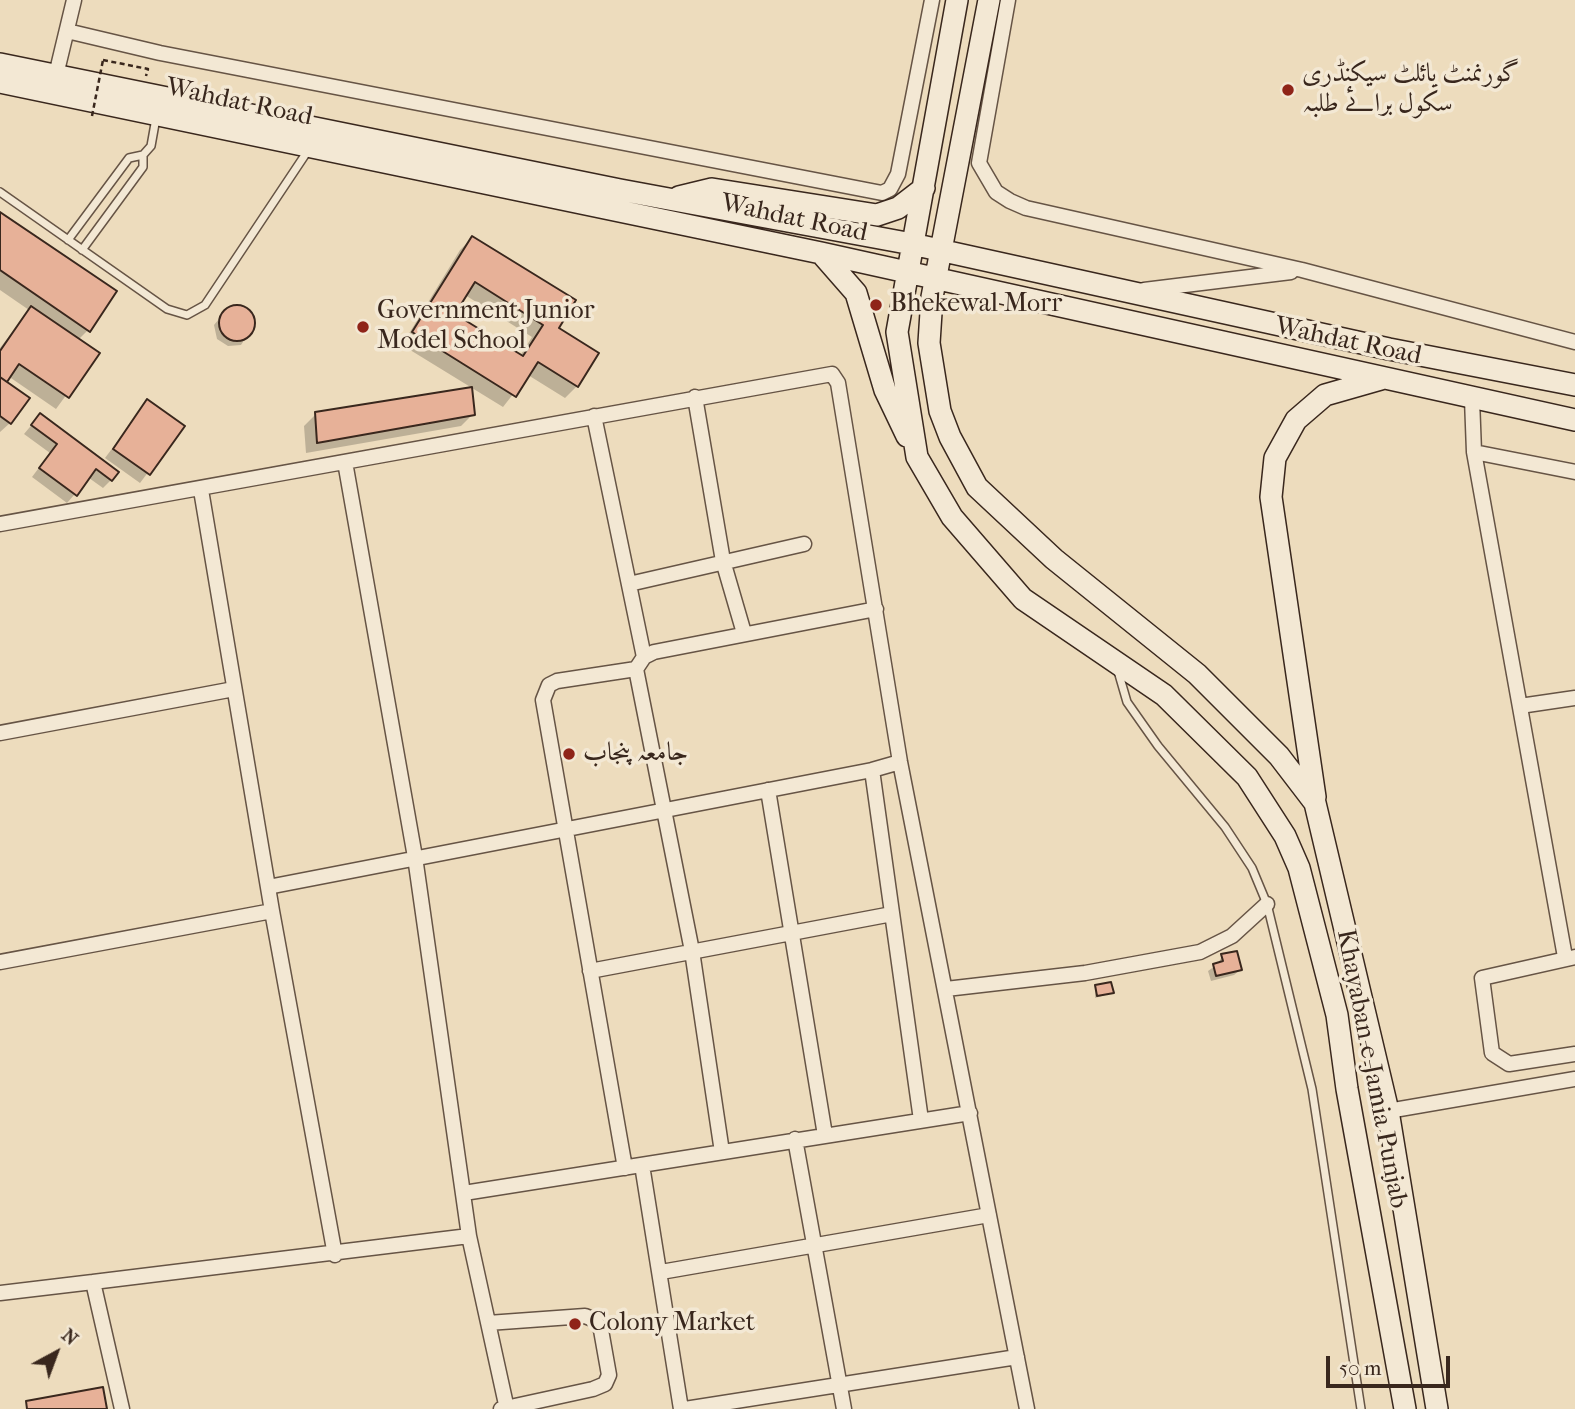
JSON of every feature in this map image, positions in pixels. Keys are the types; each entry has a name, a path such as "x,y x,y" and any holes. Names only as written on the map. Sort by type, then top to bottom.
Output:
{"main road":[{"name":"Khayaban-e-Jamia Punjab","path":"989,0 981,90 935,277 929,344 940,411 950,437 977,487 1054,559 1197,674 1279,756 1315,803 1322,823 1388,1111 1437,1409"},
{"name":"Khayaban-e-Jamia Punjab","path":"957,3 897,332 917,457 952,517 1023,599 1164,695 1208,735 1247,777 1285,836 1298,868 1337,1015 1347,1089 1405,1409"},
{"name":"Wahdat Road","path":"0,64 821,253 1575,420"},
{"name":"Wahdat Road","path":"0,82 157,113 670,199 912,244 1389,349 1575,385"},
{"path":"670,199 712,189 877,215 898,208 923,188"},
{"path":"821,253 856,293 885,390 917,457"},
{"path":"1315,803 1271,497 1275,458 1296,420 1325,395 1384,378 1389,349"},
{"path":"1285,836 1322,823"}],"street":[{"path":"56,75 74,0"},
{"path":"67,31 160,53 882,194 890,189 898,174 931,0 957,3"},
{"path":"1007,0 981,90 979,163 996,192 1010,201 1026,208 1302,271 1575,342"},
{"path":"1129,292 1302,271"},
{"path":"0,524 201,490 695,397 832,374 838,383 900,762 1027,1409"},
{"path":"695,397 723,561 744,633"},
{"path":"1472,399 1474,452 1520,706 1570,957 1482,978 1492,1053 1509,1064 1575,1054"},
{"path":"594,416 629,584 640,663 692,951 722,1152"},
{"path":"1474,452 1575,472"},
{"path":"345,462 415,857 468,1236 505,1409 605,1384 609,1375 601,1330 595,1320 585,1316 488,1322"},
{"path":"201,490 272,911 335,1255"},
{"path":"629,584 804,544"},
{"path":"625,1168 565,830 543,700 544,692 557,681 640,663 654,652 876,609"},
{"path":"0,733 234,689"},
{"path":"1520,706 1575,698"},
{"path":"268,887 872,770 900,762"},
{"path":"872,770 920,1120"},
{"path":"768,790 825,1135"},
{"path":"946,989 1085,973 1200,952 1232,936 1267,904"},
{"path":"0,962 272,911"},
{"path":"590,971 892,914"},
{"path":"1388,1111 1575,1080"},
{"path":"464,1194 795,1139 970,1114"},
{"path":"795,1139 844,1409"},
{"path":"642,1165 683,1409 1017,1357"},
{"path":"661,1272 989,1215"},
{"path":"0,1293 335,1255 468,1236"},
{"path":"93,1282 122,1409"}],"lane":[{"path":"82,250 143,167 143,155 152,142 157,113"},
{"path":"0,192 167,309 187,315 197,312 205,305 312,137"},
{"path":"68,240 130,158 143,155"},
{"path":"1116,662 1127,702 1158,746 1225,827 1252,867 1267,904 1312,1089 1361,1409"}],"path":[{"path":"92,116 103,60"}],"building":[{"path":"0,212 117,291 90,332 0,270"},
{"path":"472,236 576,300 559,328 599,353 578,387 538,362 516,397 412,332","holes":["475,282 543,325 523,356 455,314"]},
{"path":"237,305 250,310 255,323 250,336 237,341 224,336 219,323 224,310"},
{"path":"31,306 100,353 69,398 19,364 7,382 0,377 0,351"},
{"path":"0,377 30,398 11,424 0,416"},
{"path":"472,387 475,415 317,443 315,412"},
{"path":"147,399 185,426 150,475 113,449"},
{"path":"40,413 119,472 112,481 96,469 77,496 39,468 57,444 31,425"},
{"path":"1237,951 1242,970 1216,976 1213,964 1223,961 1221,954"},
{"path":"1111,982 1114,993 1097,996 1095,985"},
{"path":"103,1387 107,1409 27,1409 26,1401"}],"place":[{"name":"گورنمنٹ پائلٹ سیکنڈری سکول برائے طلبہ","path":"1288,90"},
{"name":"Bhekewal Morr","path":"876,305"},
{"name":"Government Junior Model School","path":"363,327"},
{"name":"جامعہ پنجاب","path":"569,754"},
{"name":"Colony Market","path":"575,1324"}]}
